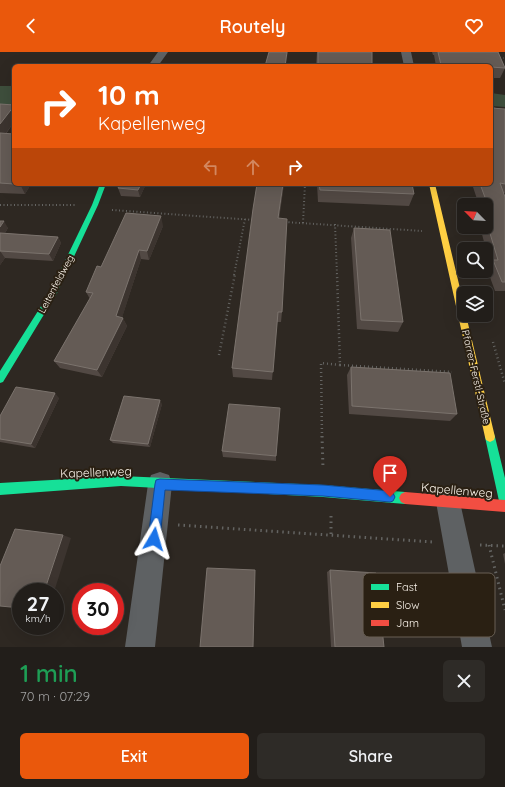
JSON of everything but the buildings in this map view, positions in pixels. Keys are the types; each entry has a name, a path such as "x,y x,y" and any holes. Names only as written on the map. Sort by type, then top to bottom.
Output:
{"street":[{"path":"154,64 163,52"},
{"path":"406,52 409,64"},
{"name":"Leitenfeldweg","path":"0,379 53,293 95,206 102,186"},
{"name":"Pfarrer-Ferstl-Straße","path":"432,186 505,501"},
{"name":"Kapellenweg","path":"0,489 122,481 323,491 505,506"},
{"path":"140,647 160,484"},
{"path":"448,502 461,573"},
{"path":"475,637 477,647"}],"path":[{"path":"493,58 505,58"},
{"path":"493,106 497,110"},
{"path":"303,223 305,186"},
{"path":"0,205 95,206 106,210 259,220"},
{"path":"219,355 245,219"},
{"path":"281,222 335,224 443,232"},
{"path":"335,224 340,365"},
{"path":"492,337 505,384"},
{"path":"323,491 321,363 475,373"},
{"path":"156,524 505,546"},
{"path":"489,545 505,610"}],"green space":[{"path":"0,86 12,86 12,107 0,107"},
{"path":"493,93 505,95 505,107 493,106"}],"traffic: fast":[{"path":"0,379 53,293 95,205 102,186"},
{"path":"490,437 505,501"},
{"path":"0,489 121,481 323,491 405,498"}],"traffic: slow":[{"path":"432,186 490,437"}],"traffic: jam":[{"path":"405,498 505,506"}],"route":[{"path":"154,539 160,484 323,491 390,497"}]}
